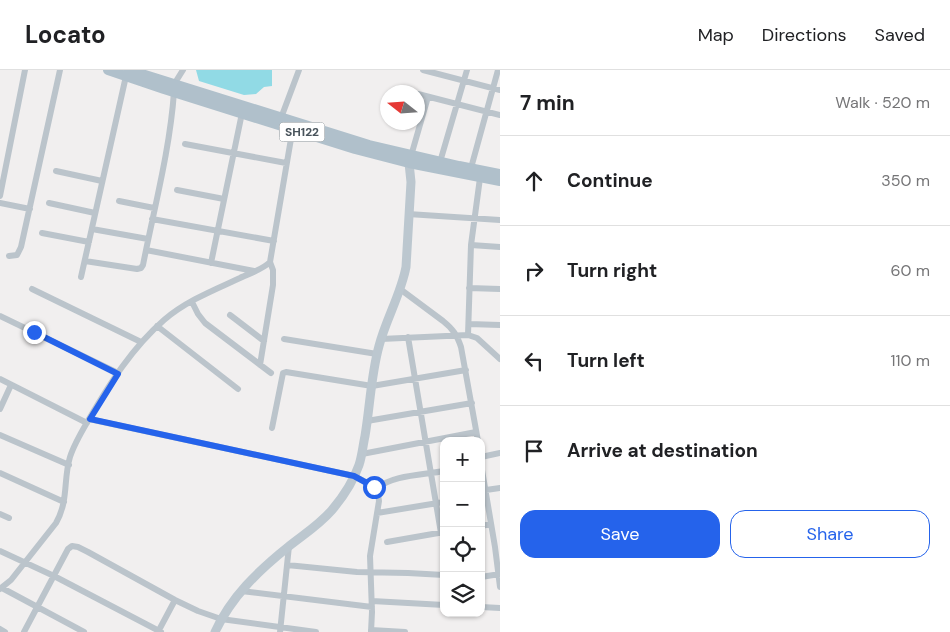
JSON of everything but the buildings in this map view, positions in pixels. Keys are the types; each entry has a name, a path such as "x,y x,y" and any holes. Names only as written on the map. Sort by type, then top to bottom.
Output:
{"main road":[{"name":"SH122","path":"108,70 127,73 242,113 369,145 410,159 480,178 500,181"},
{"name":"SH122","path":"172,89 280,118 293,126"},
{"name":"SH122","path":"423,162 440,162 500,174"}],"street":[{"path":"0,196 25,70"},
{"path":"9,256 17,255 20,251 60,70"},
{"path":"85,260 138,269 143,265 173,110 172,89 183,70"},
{"path":"280,118 299,70"},
{"path":"423,70 500,90"},
{"path":"440,162 467,70"},
{"path":"471,168 498,70"},
{"path":"81,277 127,73"},
{"path":"425,96 500,115"},
{"path":"215,632 230,605 262,569 327,516 344,495 360,464 377,354 406,267 411,182 410,159 428,97"},
{"path":"211,263 242,113"},
{"path":"260,365 273,285 274,270 270,262 293,126"},
{"path":"185,144 286,164"},
{"path":"411,182 423,162"},
{"path":"56,171 102,181"},
{"path":"468,334 471,245 480,178"},
{"path":"177,190 224,199"},
{"path":"120,201 154,208"},
{"path":"0,203 30,209"},
{"path":"49,203 95,213"},
{"path":"408,214 500,220"},
{"path":"152,219 274,241"},
{"path":"92,229 148,239"},
{"path":"42,233 89,242"},
{"path":"471,245 500,247"},
{"path":"146,250 254,272"},
{"path":"84,632 1,588 11,580 56,523 64,502 73,449 88,421 141,342 170,315 270,262"},
{"path":"469,288 500,289"},
{"path":"32,289 141,342"},
{"path":"400,289 444,321 457,335 466,370 477,437"},
{"path":"192,302 205,323 271,373"},
{"path":"230,315 264,341"},
{"path":"0,316 118,374"},
{"path":"468,324 500,325"},
{"path":"157,326 238,389"},
{"path":"381,339 468,334 477,338 500,359"},
{"path":"377,514 440,502 431,473 408,338"},
{"path":"284,339 377,354"},
{"path":"272,428 283,374 286,372 372,386 466,370"},
{"path":"0,379 88,421 354,476 376,489 378,494 377,514 370,556 371,631 405,632"},
{"path":"0,410 11,384"},
{"path":"367,421 472,403"},
{"path":"362,454 476,432"},
{"path":"0,435 69,464"},
{"path":"485,456 500,454"},
{"path":"376,489 386,482 395,479 440,472"},
{"path":"0,473 64,502"},
{"path":"500,488 485,493 500,587"},
{"path":"0,514 9,518"},
{"path":"485,525 491,524"},
{"path":"387,542 440,532"},
{"path":"24,632 68,549 72,546 78,547 198,611 221,619 280,629 316,632"},
{"path":"280,629 289,546"},
{"path":"0,551 54,576 159,632 175,600"},
{"path":"287,565 351,572 440,576"},
{"path":"485,577 499,575"},
{"path":"242,591 372,604 440,605"},
{"path":"485,607 500,608"},
{"path":"0,629 6,632"}],"water":[{"path":"196,70 272,70 272,86 264,87 256,94 244,95 199,81"}],"route":[{"path":"34,332 118,374 96,406 90,419 354,476 374,487"}]}
